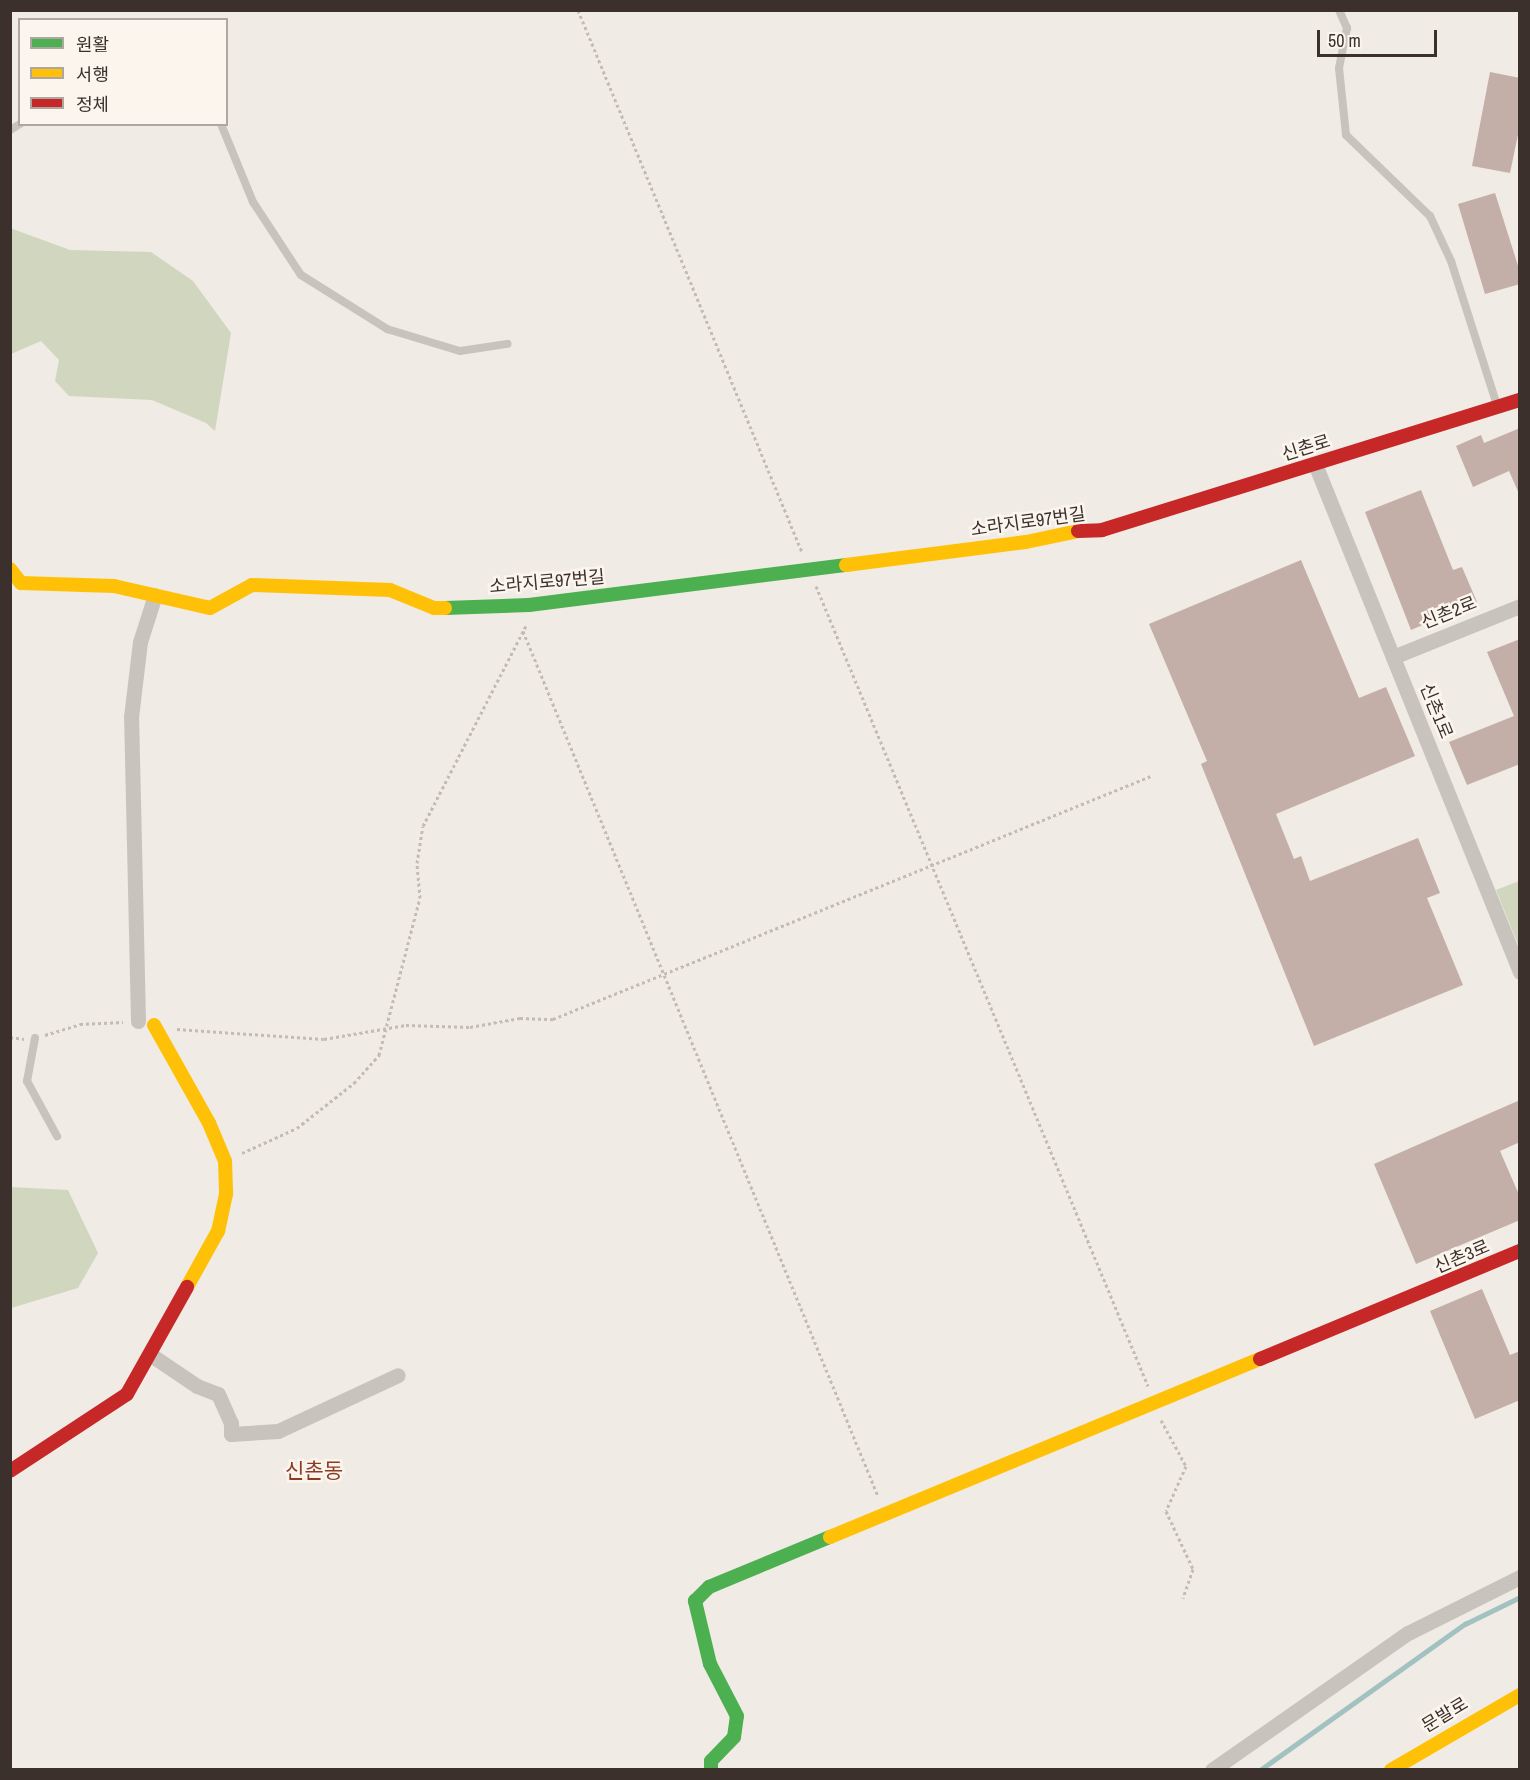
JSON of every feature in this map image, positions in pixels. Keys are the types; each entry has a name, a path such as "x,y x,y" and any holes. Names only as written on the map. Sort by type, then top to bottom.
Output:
{"street":[{"name":"신촌로","path":"1102,530 1520,400"},
{"name":"신촌1로","path":"1315,464 1520,972"},
{"name":"소라지로97번길","path":"10,568 21,583 114,586 210,608 252,585 390,590 434,608 537,604 1026,542 1061,532 1102,530"},
{"path":"138,1021 130,717 140,642 154,595"},
{"name":"신촌2로","path":"1393,657 1520,606"},
{"path":"10,1471 128,1394 218,1231 226,1194 225,1161 209,1123 154,1024"},
{"name":"신촌3로","path":"711,1770 711,1761 734,1737 737,1716 710,1664 695,1601 709,1587 1520,1251"},
{"path":"151,1355 197,1386 218,1394 231,1423 231,1434 278,1431 398,1375"},
{"path":"1212,1770 1408,1633 1520,1577"},
{"name":"문발로","path":"1390,1770 1520,1695"}],"lane":[{"path":"1339,10 1347,28 1339,68 1346,135 1430,216 1451,261 1497,407"},
{"path":"222,126 253,202 301,275 387,329 460,351 507,344"},
{"path":"35,1038 27,1081 57,1136"}],"path":[{"path":"578,10 1155,1403 1186,1466 1166,1511 1193,1569 1183,1598"},
{"path":"225,1161 297,1128 354,1083 379,1055 388,1028 420,898 417,863 423,826 537,604"},
{"path":"523,631 886,1514"},
{"path":"154,1024 324,1039 388,1028 470,1028 520,1018 553,1019 1151,776"},
{"path":"10,1037 35,1038 80,1024 138,1021"}],"green space":[{"path":"10,228 70,250 151,252 193,281 231,333 215,431 206,423 152,400 69,396 55,381 59,360 41,341 11,354"},
{"path":"1519,881 1519,947 1496,890"},
{"path":"11,1187 68,1190 98,1253 78,1288 11,1308"}],"building":[{"path":"1490,72 1520,78 1520,125 1510,173 1472,166"},
{"path":"1495,193 1520,272 1520,284 1485,294 1458,204"},
{"path":"1520,428 1520,496 1509,471 1473,487 1456,446 1481,435 1484,443"},
{"path":"1421,490 1453,570 1462,567 1477,602 1411,630 1365,512"},
{"path":"1301,560 1359,698 1386,687 1415,756 1276,814 1294,859 1301,856 1310,881 1418,838 1440,893 1427,898 1463,985 1314,1046 1201,764 1207,761 1149,624"},
{"path":"1520,639 1520,764 1467,785 1449,742 1514,716 1487,652"},
{"path":"1520,1100 1520,1142 1500,1151 1520,1197 1520,1220 1416,1264 1374,1164"},
{"path":"1482,1289 1510,1355 1520,1351 1520,1400 1475,1419 1430,1311"}],"waterway":[{"path":"1260,1770 1465,1624 1520,1597"}],"traffic: fast":[{"path":"445,608 529,605 846,565"},
{"path":"711,1770 711,1761 734,1737 737,1716 710,1664 695,1601 709,1587 830,1537"}],"traffic: slow":[{"path":"846,565 1026,542 1078,531"},
{"path":"10,569 21,583 114,586 210,608 252,585 390,590 434,608 445,608"},
{"path":"154,1025 209,1123 225,1161 226,1194 218,1231 187,1287"},
{"path":"830,1537 1260,1359"},
{"path":"1391,1770 1520,1695"}],"traffic: jam":[{"path":"1078,531 1102,530 1520,400"},
{"path":"1260,1359 1520,1251"},
{"path":"10,1471 127,1394 187,1287"}],"district":[{"name":"신촌동","path":"314,1471"}]}
